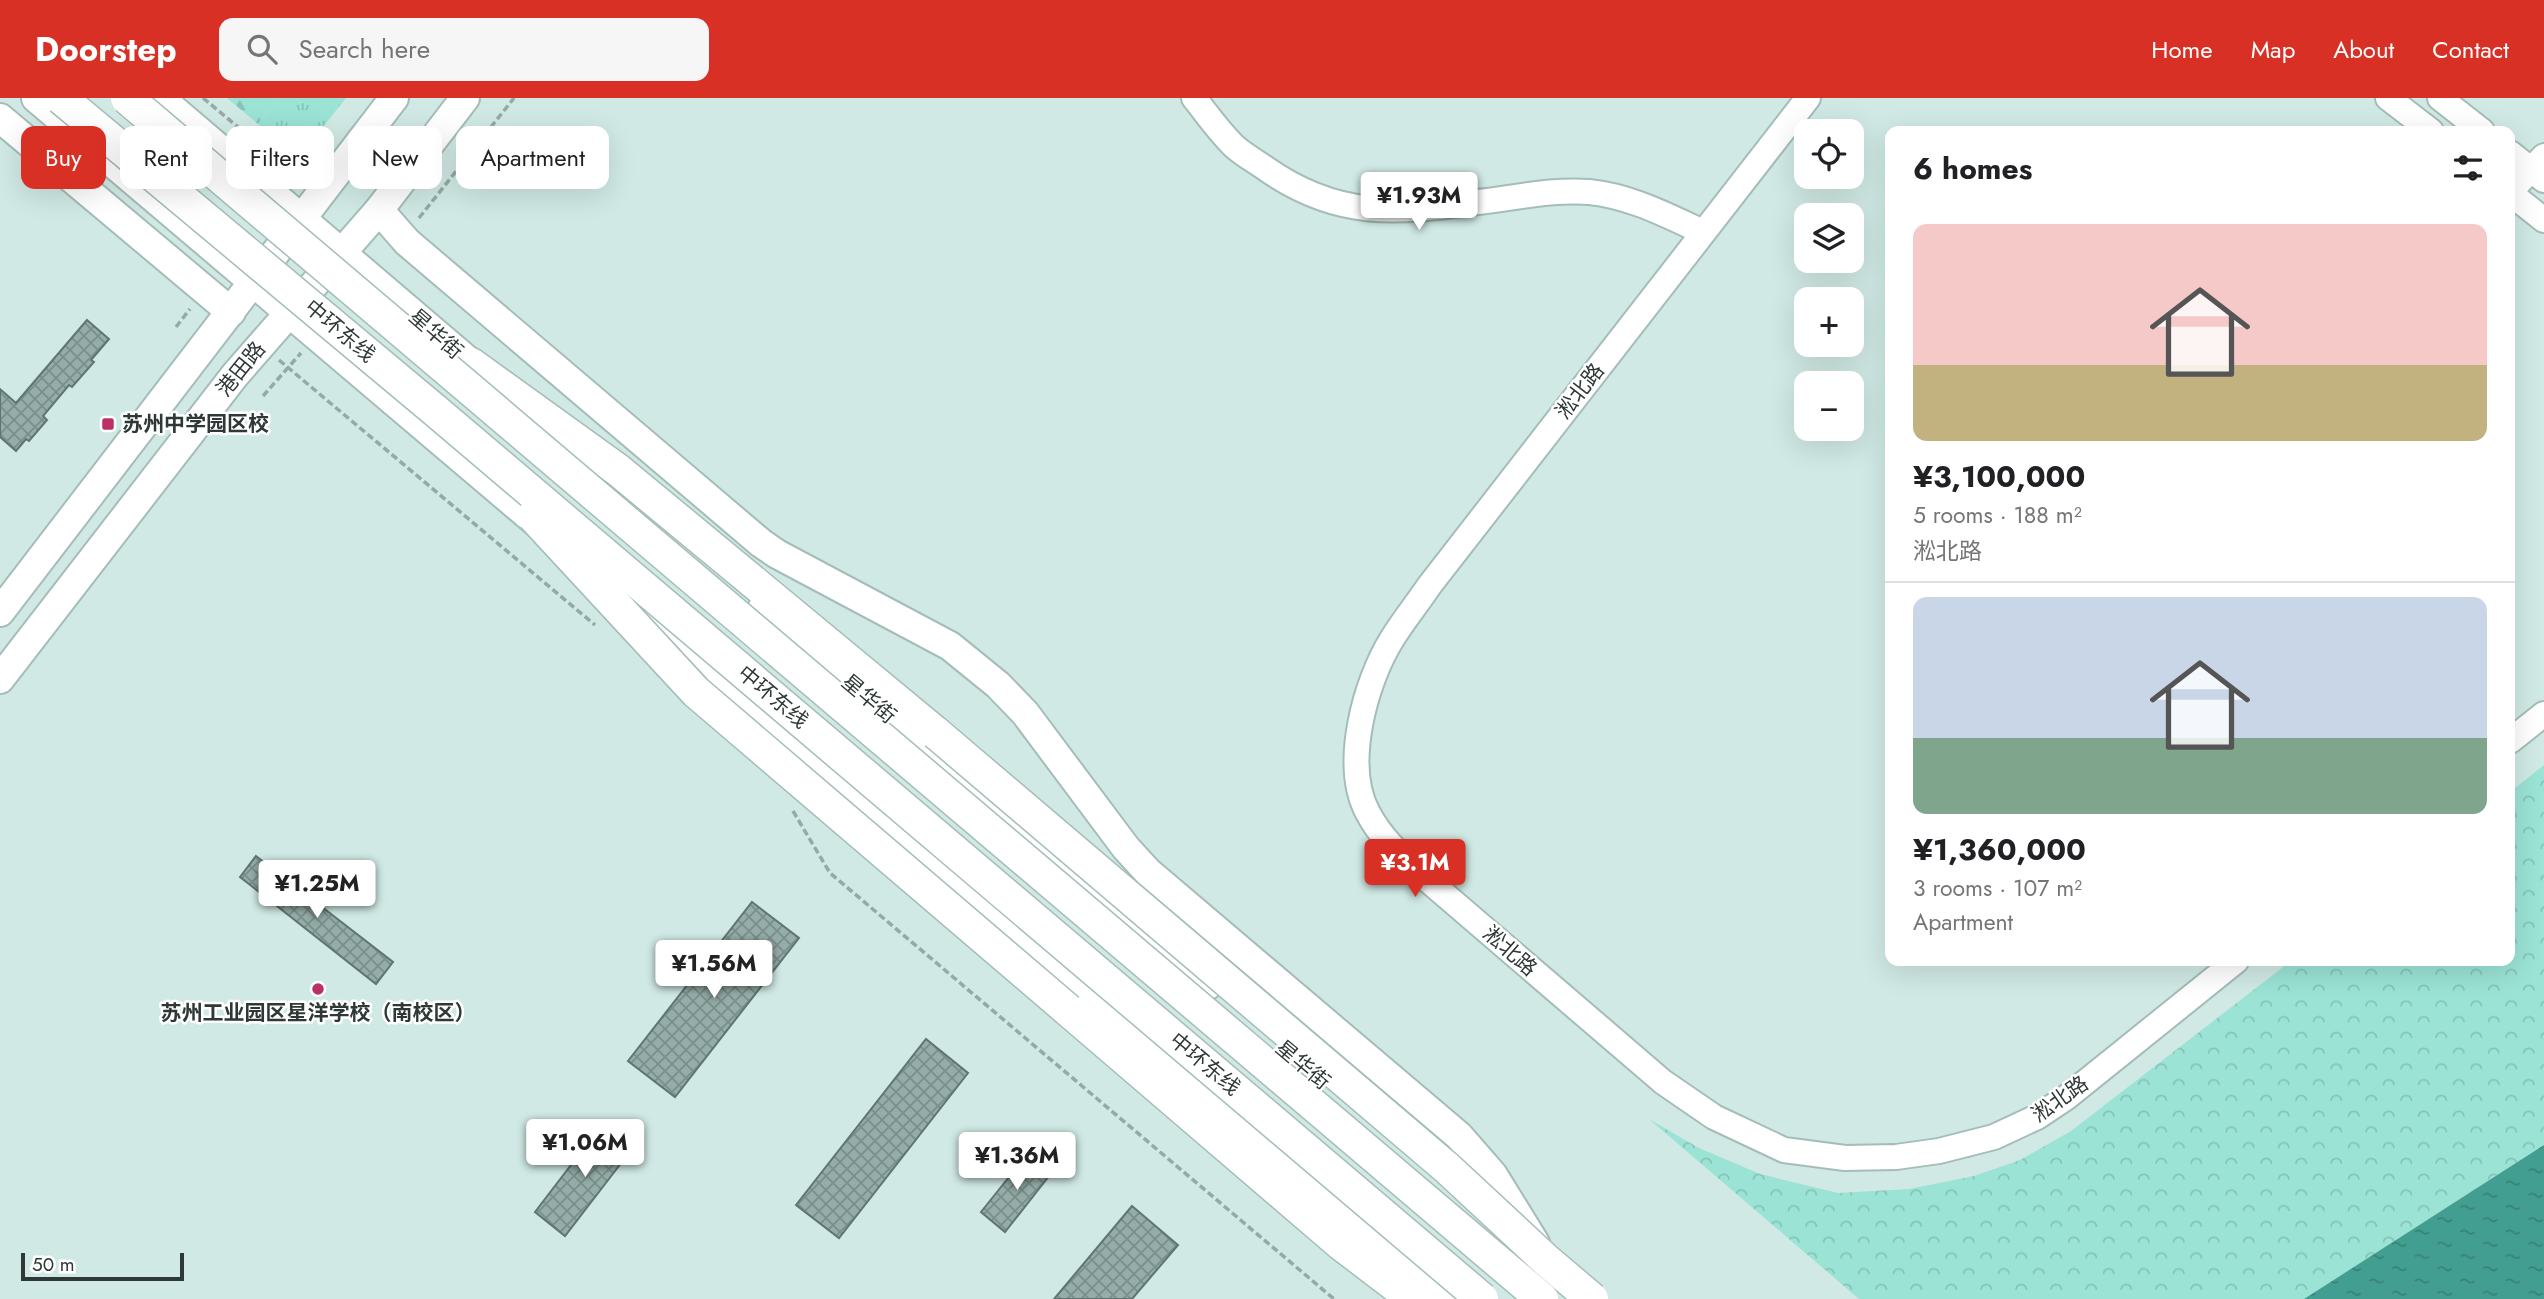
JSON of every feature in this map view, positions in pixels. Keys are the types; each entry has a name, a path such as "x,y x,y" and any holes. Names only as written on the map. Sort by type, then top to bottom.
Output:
{"highway":[{"name":"中环东线","path":"61,98 437,412 1482,1299"},
{"name":"中环东线","path":"127,98 1550,1290"},
{"path":"471,364 618,470 936,733 1447,1168 1592,1299"},
{"path":"437,412 696,692 1341,1244 1413,1299"}],"main road":[{"path":"36,98 1451,1299"},
{"name":"星华街","path":"160,98 1550,1290 1581,1299"},
{"name":"港田路","path":"0,612 394,98"},
{"name":"港田路","path":"0,679 235,374 379,210 465,98"},
{"path":"0,118 231,312"},
{"path":"379,210 407,242 761,543 950,646 998,685 1025,713 1126,848 1148,872 1478,1155 1493,1175 1550,1290"}],"street":[{"path":"1194,98 1235,147 1287,184 1316,198 1349,207 1382,211 1424,209 1543,193 1588,192 1629,198 1703,232"},
{"name":"淞北路","path":"1808,98 1429,586 1391,640 1372,680 1355,747 1358,779 1367,812 1391,847 1663,1082 1714,1118 1784,1150 1845,1157 1896,1157 1939,1151 1994,1137 2037,1117 2067,1097 2230,966"},
{"path":"2388,98 2424,126"},
{"path":"2440,98 2476,126"},
{"path":"2515,156 2540,169 2515,188"},
{"path":"2515,196 2544,220"},
{"path":"2515,737 2544,714"}],"path":[{"path":"259,346 297,373 601,630"},
{"path":"790,805 830,873 1334,1299"}],"green space":[{"path":"227,98 278,98 258,124"},
{"path":"278,98 346,98 324,126 258,124"},
{"path":"2544,765 2544,1145 2304,1299 1859,1299 1649,1119 1699,1148 1760,1174 1838,1193 1909,1189 1974,1176 2020,1160 2071,1131 2285,966 2515,966 2515,788"}],"water":[{"path":"2544,1145 2544,1299 2304,1299"}],"building":[{"path":"87,320 109,339 91,360 94,362 72,387 69,385 43,416 47,420 29,441 26,439 16,451 0,437 0,389 16,403"},
{"path":"256,856 393,962 376,984 240,877"},
{"path":"752,902 799,938 675,1097 628,1061"},
{"path":"926,1039 968,1073 839,1238 796,1205"},
{"path":"604,1122 635,1145 565,1236 535,1212"},
{"path":"1029,1152 1053,1171 1005,1232 981,1212"},
{"path":"1132,1206 1178,1245 1132,1299 1054,1299"}],"place":[{"name":"苏州中学园区校","path":"108,424"},
{"name":"苏州工业园区星洋学校（南校区）","path":"318,989"}]}
